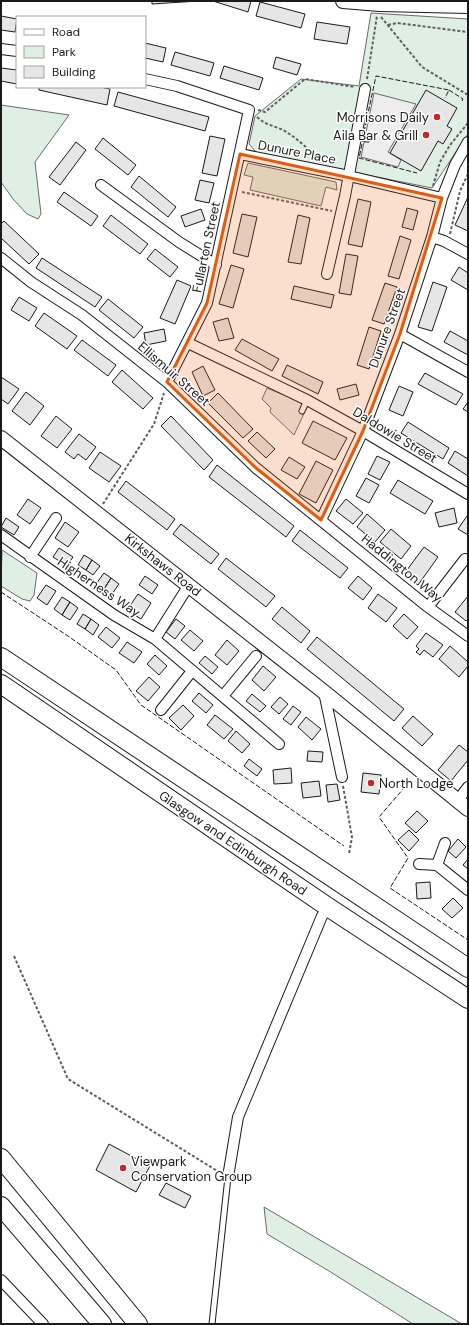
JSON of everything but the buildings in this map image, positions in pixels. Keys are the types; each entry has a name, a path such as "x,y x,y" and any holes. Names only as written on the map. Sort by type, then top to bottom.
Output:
{"highway":[{"name":"Glasgow and Edinburgh Road","path":"1,657 468,968"},
{"name":"Glasgow and Edinburgh Road","path":"1,684 328,907 468,999"},
{"path":"1,1158 138,1324"},
{"path":"1,1206 102,1324"}],"street":[{"path":"343,1 380,4 468,6"},
{"path":"1,49 16,51"},
{"path":"146,79 177,86 249,110"},
{"path":"349,176 365,89"},
{"name":"Fullarton Street","path":"167,382 207,303 249,110"},
{"name":"Dunure Street","path":"321,520 363,431 400,334 432,237 442,198 454,165 468,142"},
{"name":"Dunure Place","path":"240,154 349,176 442,198"},
{"name":"Dunure Place","path":"328,274 349,176"},
{"path":"100,184 179,242 216,265"},
{"path":"432,237 448,243 468,254"},
{"name":"Ellismuir Street","path":"1,258 31,282 82,315 167,382 256,468 321,520"},
{"path":"400,334 468,372"},
{"name":"Daldowie Street","path":"188,342 307,400 363,431 468,494"},
{"name":"Kirkshaws Road","path":"1,438 324,692 463,805"},
{"path":"30,557 56,518"},
{"name":"Haddington Way","path":"321,520 428,607 468,636"},
{"name":"Higherness Way","path":"1,535 30,557 114,614 155,639 279,744"},
{"path":"428,607 465,559"},
{"path":"155,639 189,585"},
{"path":"223,696 256,656"},
{"path":"160,710 192,670"},
{"path":"324,692 342,777"},
{"path":"463,805 468,787"},
{"path":"437,865 445,844"},
{"path":"419,864 437,865 468,890"},
{"path":"228,1177 238,1117 322,916 328,907"},
{"path":"1,1280 43,1324"}],"lane":[{"path":"356,137 367,139"},
{"path":"302,411 307,400"},
{"path":"212,1324 228,1177"}],"path":[{"path":"249,110 265,112 305,79 365,89 377,13 422,67 468,95"},
{"path":"388,25 397,23 468,32"},
{"path":"249,110 262,122 287,132 303,144 333,173"},
{"path":"430,195 440,162 455,138 468,123"},
{"path":"448,243 460,191 468,174"},
{"path":"231,191 341,214"},
{"path":"97,514 154,424 167,382"},
{"path":"342,777 352,837 348,854"},
{"path":"14,956 68,1079 228,1177"}],"highlighted area":[{"path":"240,154 442,198 400,334 363,431 321,520 256,468 167,382 207,303"}],"green space":[{"path":"371,13 468,19 468,134 432,188 257,153 249,144 255,116 301,79 359,86"},
{"path":"1,105 69,115 35,162 41,214 38,219 27,214 13,199 1,182"},
{"path":"248,163 336,182 337,190 326,187 321,206 250,190 253,177 244,175"},
{"path":"2,550 37,573 34,595 30,601 22,599 1,586"},
{"path":"264,1207 462,1324 413,1324 267,1234"}],"shaded area":[{"path":"374,93 416,104 388,152 401,160 398,167 361,157"},
{"path":"267,388 308,405 294,435 270,412 271,408 262,399"}],"fence":[{"path":"364,132 376,76 449,90 445,98"},
{"path":"449,90 463,99 462,101"},
{"path":"362,144 359,158 417,173"},
{"path":"1,592 116,670 141,705 344,846"},
{"path":"410,781 379,817 408,858 390,888 468,940"}],"place":[{"name":"Morrisons Daily","path":"437,117"},
{"name":"Aila Bar & Grill","path":"426,135"},
{"name":"North Lodge","path":"371,783"},
{"name":"Viewpark Conservation Group","path":"123,1168"}]}
